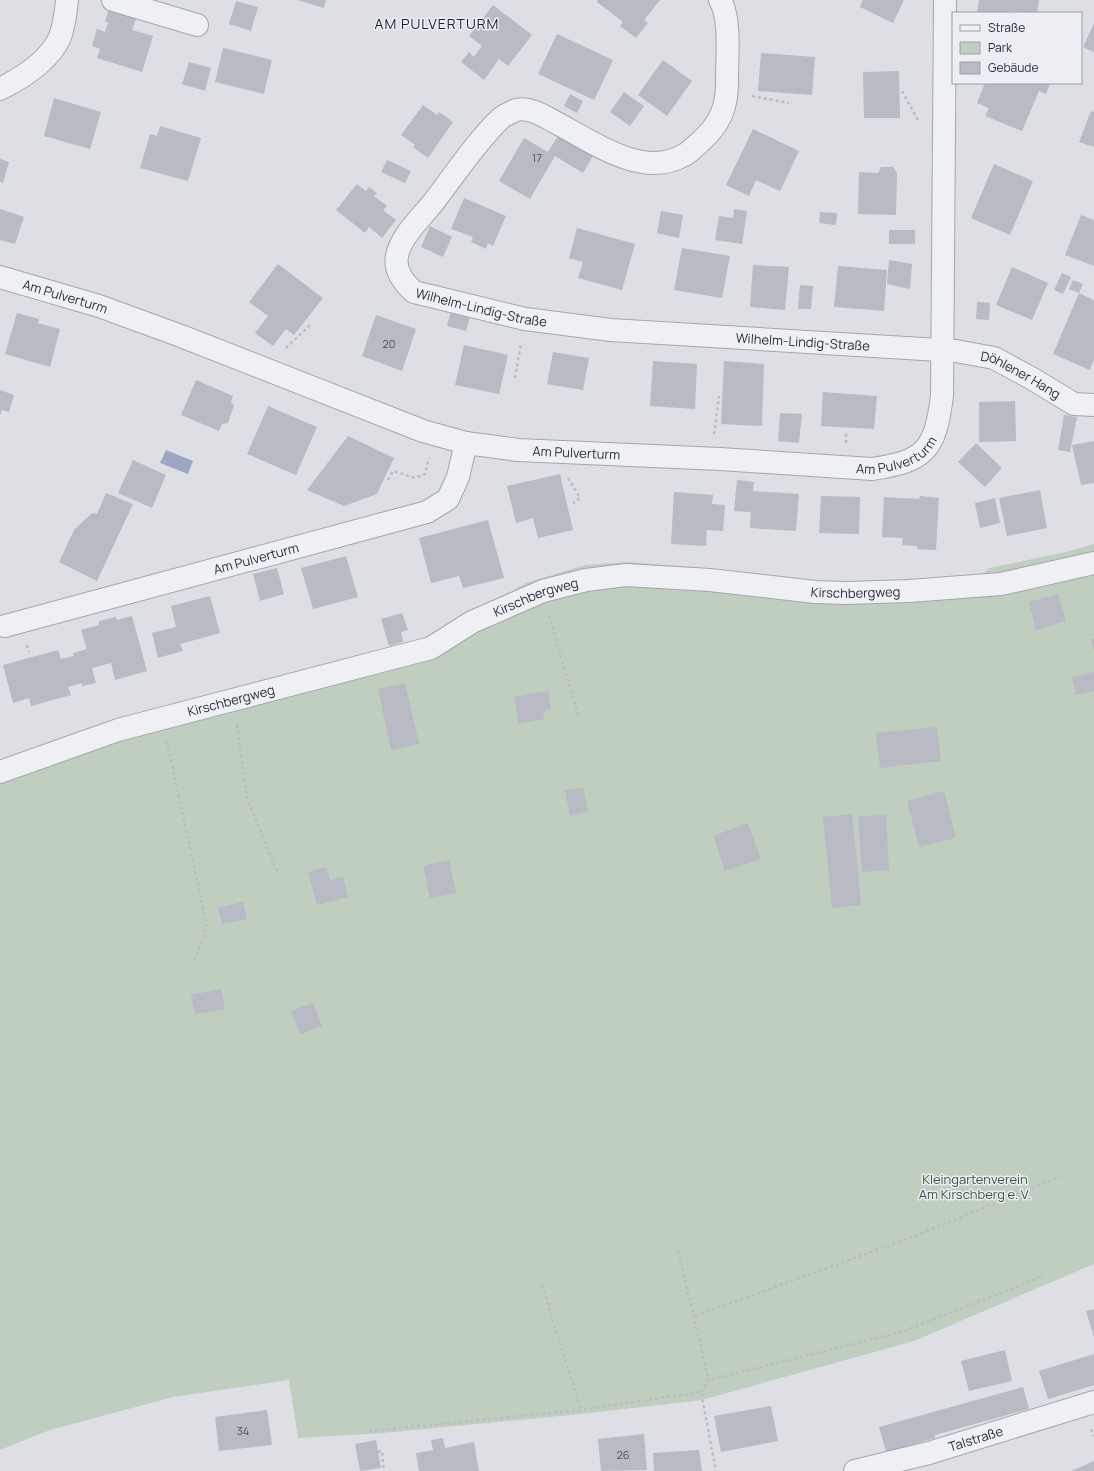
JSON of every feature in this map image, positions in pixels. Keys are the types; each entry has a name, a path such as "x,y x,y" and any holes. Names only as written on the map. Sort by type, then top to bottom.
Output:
{"street":[{"path":"0,89 16,81 43,60 59,38 65,18 67,0"},
{"path":"113,0 197,25"},
{"name":"Wilhelm-Lindig-Straße","path":"720,0 723,6 726,22 728,86 724,113 706,136 684,155 665,162 647,164 627,160 536,111 517,110 501,117 444,186 401,243 396,257 398,270 403,282 414,292 525,319 664,334 944,350"},
{"name":"Am Pulverturm","path":"0,277 99,306 423,431 466,443 518,450 720,459 872,469 895,465 915,458 929,445 938,426 942,396 944,350 945,0"},
{"name":"Döhlener Hang","path":"944,350 994,358 1074,404 1094,405"},
{"name":"Am Pulverturm","path":"5,626 428,512 448,499 458,477 466,443"},
{"name":"Kirschbergweg","path":"0,772 118,730 431,648 479,619 543,591 586,580 626,575 710,580 815,592 846,593 909,591 1001,584 1094,563"},
{"name":"Talstraße","path":"855,1471 929,1453 1094,1402"}],"path":[{"path":"728,86 738,85 752,96 789,103"},
{"path":"902,91 921,125"},
{"path":"286,348 310,325"},
{"path":"515,378 521,338"},
{"path":"714,438 719,396"},
{"path":"388,480 393,471 415,478 425,474 430,456"},
{"path":"564,473 580,498 573,503"},
{"path":"548,612 578,715"},
{"path":"236,720 247,798 278,874"},
{"path":"166,737 207,927 193,964"},
{"path":"695,1316 915,1236 1061,1176"},
{"path":"678,1251 695,1316 709,1380"},
{"path":"716,1471 701,1392 709,1380 901,1332 1044,1276"},
{"path":"542,1285 581,1410"},
{"path":"369,1430 581,1410 701,1392"},
{"path":"378,1452 382,1451 384,1471"}],"green space":[{"name":"Kleingartenverein Am Kirschberg e. V.","path":"1094,544 1094,1264 914,1341 702,1400 581,1414 384,1433 298,1438 289,1380 173,1397 50,1430 0,1450 0,760 146,716 414,646 526,583 585,565 629,562 723,570 806,582 878,583 981,575 989,568 1066,552"}],"water":[{"path":"166,450 193,461 188,474 160,463"}],"building":[{"path":"297,0 326,0 324,8"},
{"path":"598,0 660,0 644,20 648,23 636,38 620,26 623,22 597,2"},
{"path":"863,0 904,0 893,23 860,7"},
{"path":"979,0 1039,0 1037,12 977,12"},
{"path":"236,1 258,7 251,31 229,24"},
{"path":"493,5 532,35 508,66 499,59 484,80 461,62 469,52 474,57 482,46 469,36"},
{"path":"110,6 138,14 132,30 153,36 142,72 97,58 100,49 92,46 97,29 105,32 108,23 105,21"},
{"path":"1094,23 1094,52 1083,47"},
{"path":"557,34 613,60 594,100 538,74"},
{"path":"223,48 272,60 264,94 215,82"},
{"path":"761,53 815,57 812,95 758,91"},
{"path":"663,60 692,81 667,116 638,95"},
{"path":"189,62 211,68 205,91 182,84"},
{"path":"899,71 900,118 864,118 863,72"},
{"path":"985,84 1050,84 1046,94 1039,91 1022,131 985,116 989,108 977,103"},
{"path":"624,92 644,106 630,126 610,112"},
{"path":"570,94 583,101 577,113 564,106"},
{"path":"54,98 101,112 90,149 44,136"},
{"path":"423,105 437,115 439,112 453,122 428,158 413,147 415,145 401,135"},
{"path":"1091,111 1094,112 1094,147 1079,142"},
{"path":"160,126 201,138 188,181 140,168 150,134 157,136"},
{"path":"753,129 799,151 780,191 756,180 749,196 726,185"},
{"path":"558,136 593,156 583,173 555,156 530,199 499,181 524,138 548,152"},
{"path":"0,159 9,162 3,183 0,182"},
{"path":"387,160 411,171 405,183 381,172"},
{"path":"994,164 1033,181 1010,235 971,218"},
{"path":"881,167 893,167 897,173 896,215 858,214 859,172 878,173"},
{"path":"357,184 366,191 369,187 377,193 374,196 387,206 383,210 396,220 382,238 369,227 365,233 336,210"},
{"path":"464,198 506,216 493,246 488,243 486,249 471,242 473,237 451,229"},
{"path":"0,209 24,217 15,244 0,240"},
{"path":"734,209 747,211 742,244 715,240 719,216 733,218"},
{"path":"661,211 683,215 679,238 657,233"},
{"path":"820,212 837,213 836,225 819,223"},
{"path":"1081,215 1094,220 1094,266 1065,255"},
{"path":"430,226 452,237 443,257 421,247"},
{"path":"577,228 635,244 622,290 578,278 583,262 569,258"},
{"path":"889,230 915,230 915,244 889,244"},
{"path":"682,248 730,256 722,298 674,290"},
{"path":"889,260 912,264 910,289 887,284"},
{"path":"278,264 323,298 294,335 286,329 273,346 255,333 268,316 249,302"},
{"path":"753,265 789,267 785,310 750,307"},
{"path":"838,266 887,270 884,311 834,307"},
{"path":"1012,267 1048,283 1032,320 996,305"},
{"path":"1062,273 1071,277 1063,294 1054,290"},
{"path":"1073,280 1083,284 1079,293 1069,289"},
{"path":"800,285 813,286 811,309 798,309"},
{"path":"1079,293 1094,300 1094,360 1090,370 1053,354"},
{"path":"977,302 990,303 989,320 976,319"},
{"path":"451,311 470,316 466,331 447,326"},
{"path":"17,313 39,319 38,323 60,329 50,367 5,354"},
{"path":"376,315 416,329 402,371 362,356"},
{"path":"464,345 508,355 499,394 455,385"},
{"path":"553,352 589,358 583,390 547,384"},
{"path":"653,361 697,364 695,409 650,406"},
{"path":"724,361 764,364 762,426 721,424"},
{"path":"196,380 233,396 231,402 234,405 228,423 222,424 219,431 181,415"},
{"path":"0,390 14,395 9,412 2,410 0,415"},
{"path":"823,392 877,396 874,429 821,426"},
{"path":"1015,401 1016,441 979,442 979,402"},
{"path":"268,406 317,427 296,475 247,454"},
{"path":"780,413 802,414 799,443 778,441"},
{"path":"1064,415 1077,417 1070,452 1058,450"},
{"path":"348,436 394,458 377,494 344,506 307,490"},
{"path":"1094,441 1094,483 1081,485 1072,445"},
{"path":"976,443 1002,468 985,487 958,462"},
{"path":"133,460 166,475 152,508 118,493"},
{"path":"560,474 573,530 538,538 533,518 516,523 507,486"},
{"path":"737,480 754,482 753,491 799,494 796,531 750,528 751,512 734,511"},
{"path":"1040,490 1047,528 1007,536 999,498"},
{"path":"674,492 713,495 712,504 725,505 723,531 707,530 706,546 671,544"},
{"path":"106,493 133,504 97,581 59,562 74,530 92,513 97,514"},
{"path":"821,496 860,497 859,534 819,533"},
{"path":"920,496 939,498 936,550 917,549 917,546 902,545 903,538 882,537 884,497 919,499"},
{"path":"995,498 1000,523 980,528 975,503"},
{"path":"488,520 504,578 463,588 459,576 431,583 419,538"},
{"path":"346,556 358,597 313,609 301,568"},
{"path":"277,568 284,594 260,601 253,574"},
{"path":"1058,594 1066,621 1036,630 1029,602"},
{"path":"210,596 220,633 180,644 183,651 158,658 152,633 176,627 171,606"},
{"path":"402,613 408,630 401,632 403,642 389,646 381,619"},
{"path":"132,616 147,671 115,680 111,663 92,668 96,683 82,686 82,683 68,687 71,695 31,706 29,698 13,703 3,665 58,650 61,659 74,656 73,653 87,649 81,630 99,625 99,621 116,617 117,620"},
{"path":"1094,638 1094,649 1093,649 1091,639"},
{"path":"1094,672 1094,691 1076,695 1072,677"},
{"path":"405,683 419,744 391,750 378,689"},
{"path":"548,691 551,709 543,711 544,719 519,724 514,697"},
{"path":"937,727 941,761 880,768 876,733"},
{"path":"583,788 588,812 570,816 565,790"},
{"path":"944,791 956,838 919,847 907,801"},
{"path":"852,814 861,905 832,908 823,817"},
{"path":"886,815 889,870 862,872 858,816"},
{"path":"748,823 761,859 725,871 713,836"},
{"path":"449,860 456,893 430,898 423,866"},
{"path":"326,867 330,880 343,877 348,897 317,905 308,872"},
{"path":"243,902 247,919 222,924 218,908"},
{"path":"221,989 225,1009 195,1014 191,995"},
{"path":"313,1003 322,1026 300,1034 291,1011"},
{"path":"1094,1309 1094,1337 1086,1311"},
{"path":"1005,1350 1012,1381 969,1391 961,1361"},
{"path":"1094,1354 1094,1385 1048,1399 1039,1371"},
{"path":"1023,1387 1029,1409 935,1435 935,1438 886,1452 879,1427"},
{"path":"771,1406 778,1441 721,1452 714,1416"},
{"path":"267,1410 272,1445 219,1451 215,1417"},
{"path":"644,1434 647,1470 601,1471 598,1439"},
{"path":"443,1438 445,1448 474,1442 479,1471 419,1471 416,1453 433,1450 431,1440"},
{"path":"376,1440 381,1468 360,1471 355,1444"},
{"path":"699,1450 702,1471 654,1471 653,1453"},
{"path":"1094,1461 1094,1471 1071,1471"}],"district":[{"name":"AM PULVERTURM","path":"437,23"}]}
